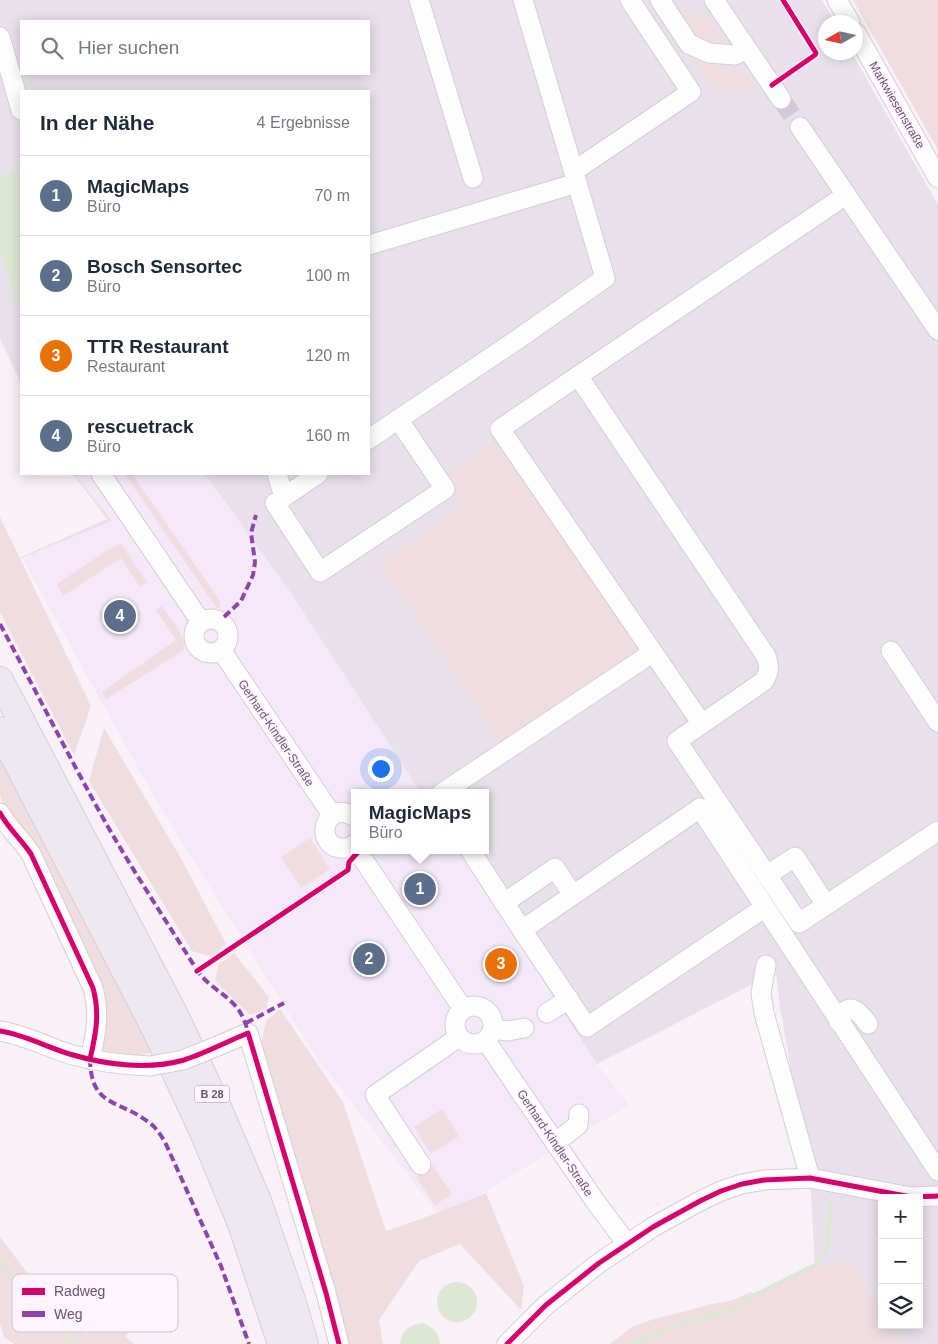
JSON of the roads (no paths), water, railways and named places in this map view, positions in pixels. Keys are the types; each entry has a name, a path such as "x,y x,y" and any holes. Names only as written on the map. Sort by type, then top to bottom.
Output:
{"highway":[{"name":"B 28","path":"0,680 176,1017 258,1201 305,1344"},
{"name":"B 28","path":"0,730 156,1031 183,1088 241,1224 281,1344"}],"street":[{"path":"419,0 473,178"},
{"path":"370,438 605,278 523,0"},
{"path":"370,245 575,177 691,92 630,0"},
{"path":"660,0 689,44 709,53 735,55 747,49"},
{"path":"714,0 781,98"},
{"path":"837,0 846,15"},
{"path":"0,37 20,107"},
{"name":"Markwiesenstraße","path":"863,45 938,178"},
{"path":"800,127 938,330"},
{"path":"702,724 500,429 846,195"},
{"path":"578,376 766,656 769,664 769,673 764,681 677,741 799,923"},
{"path":"275,503 320,572 445,489 398,419"},
{"name":"Gerhard-Kindler-Straße","path":"102,475 202,622 195,632 197,646 209,654 221,650 332,815"},
{"path":"277,475 284,497 317,475"},
{"path":"891,651 938,722"},
{"path":"448,789 652,653"},
{"path":"522,930 700,808 938,1171"},
{"path":"351,815 341,812 332,815 325,824 324,832 326,838 337,848 351,847"},
{"path":"2,822 20,838 31,854 93,988 96,1001 97,1029 90,1059"},
{"path":"781,933 938,831"},
{"path":"360,854 463,1009 457,1016 455,1028 459,1038 472,1045 480,1044 490,1035 524,1028"},
{"path":"473,854 587,1026 764,908"},
{"path":"767,875 795,857 826,904"},
{"path":"504,903 555,868 572,895"},
{"path":"766,965 761,993 764,1013 810,1178"},
{"path":"547,1013 569,999"},
{"name":"Gerhard-Kindler-Straße","path":"463,1009 474,1006 482,1008 491,1016 490,1035 554,1143 627,1244"},
{"path":"839,1022 842,1014 854,1009 860,1012 868,1024"},
{"path":"0,1031 16,1034 73,1055 90,1059 150,1066 183,1060 248,1033 321,1274 339,1344"},
{"path":"421,1165 375,1095 459,1038"},
{"path":"554,1143 578,1125 579,1114"},
{"path":"508,1344 522,1327 571,1284 660,1223 721,1191 742,1184 764,1180 810,1178 911,1197 938,1196"}],"waterway":[{"path":"631,1344 687,1322 727,1312 755,1295 815,1265 828,1248 830,1202"},
{"path":"0,1262 12,1275"},
{"path":"65,1332 76,1344"}],"tunnel":[{"path":"781,99 800,127"}],"place":[{"name":"rescuetrack","path":"120,616"},
{"name":"MagicMaps","path":"420,889"},
{"name":"Bosch Sensortec","path":"369,959"},
{"name":"TTR Restaurant","path":"501,964"}]}
